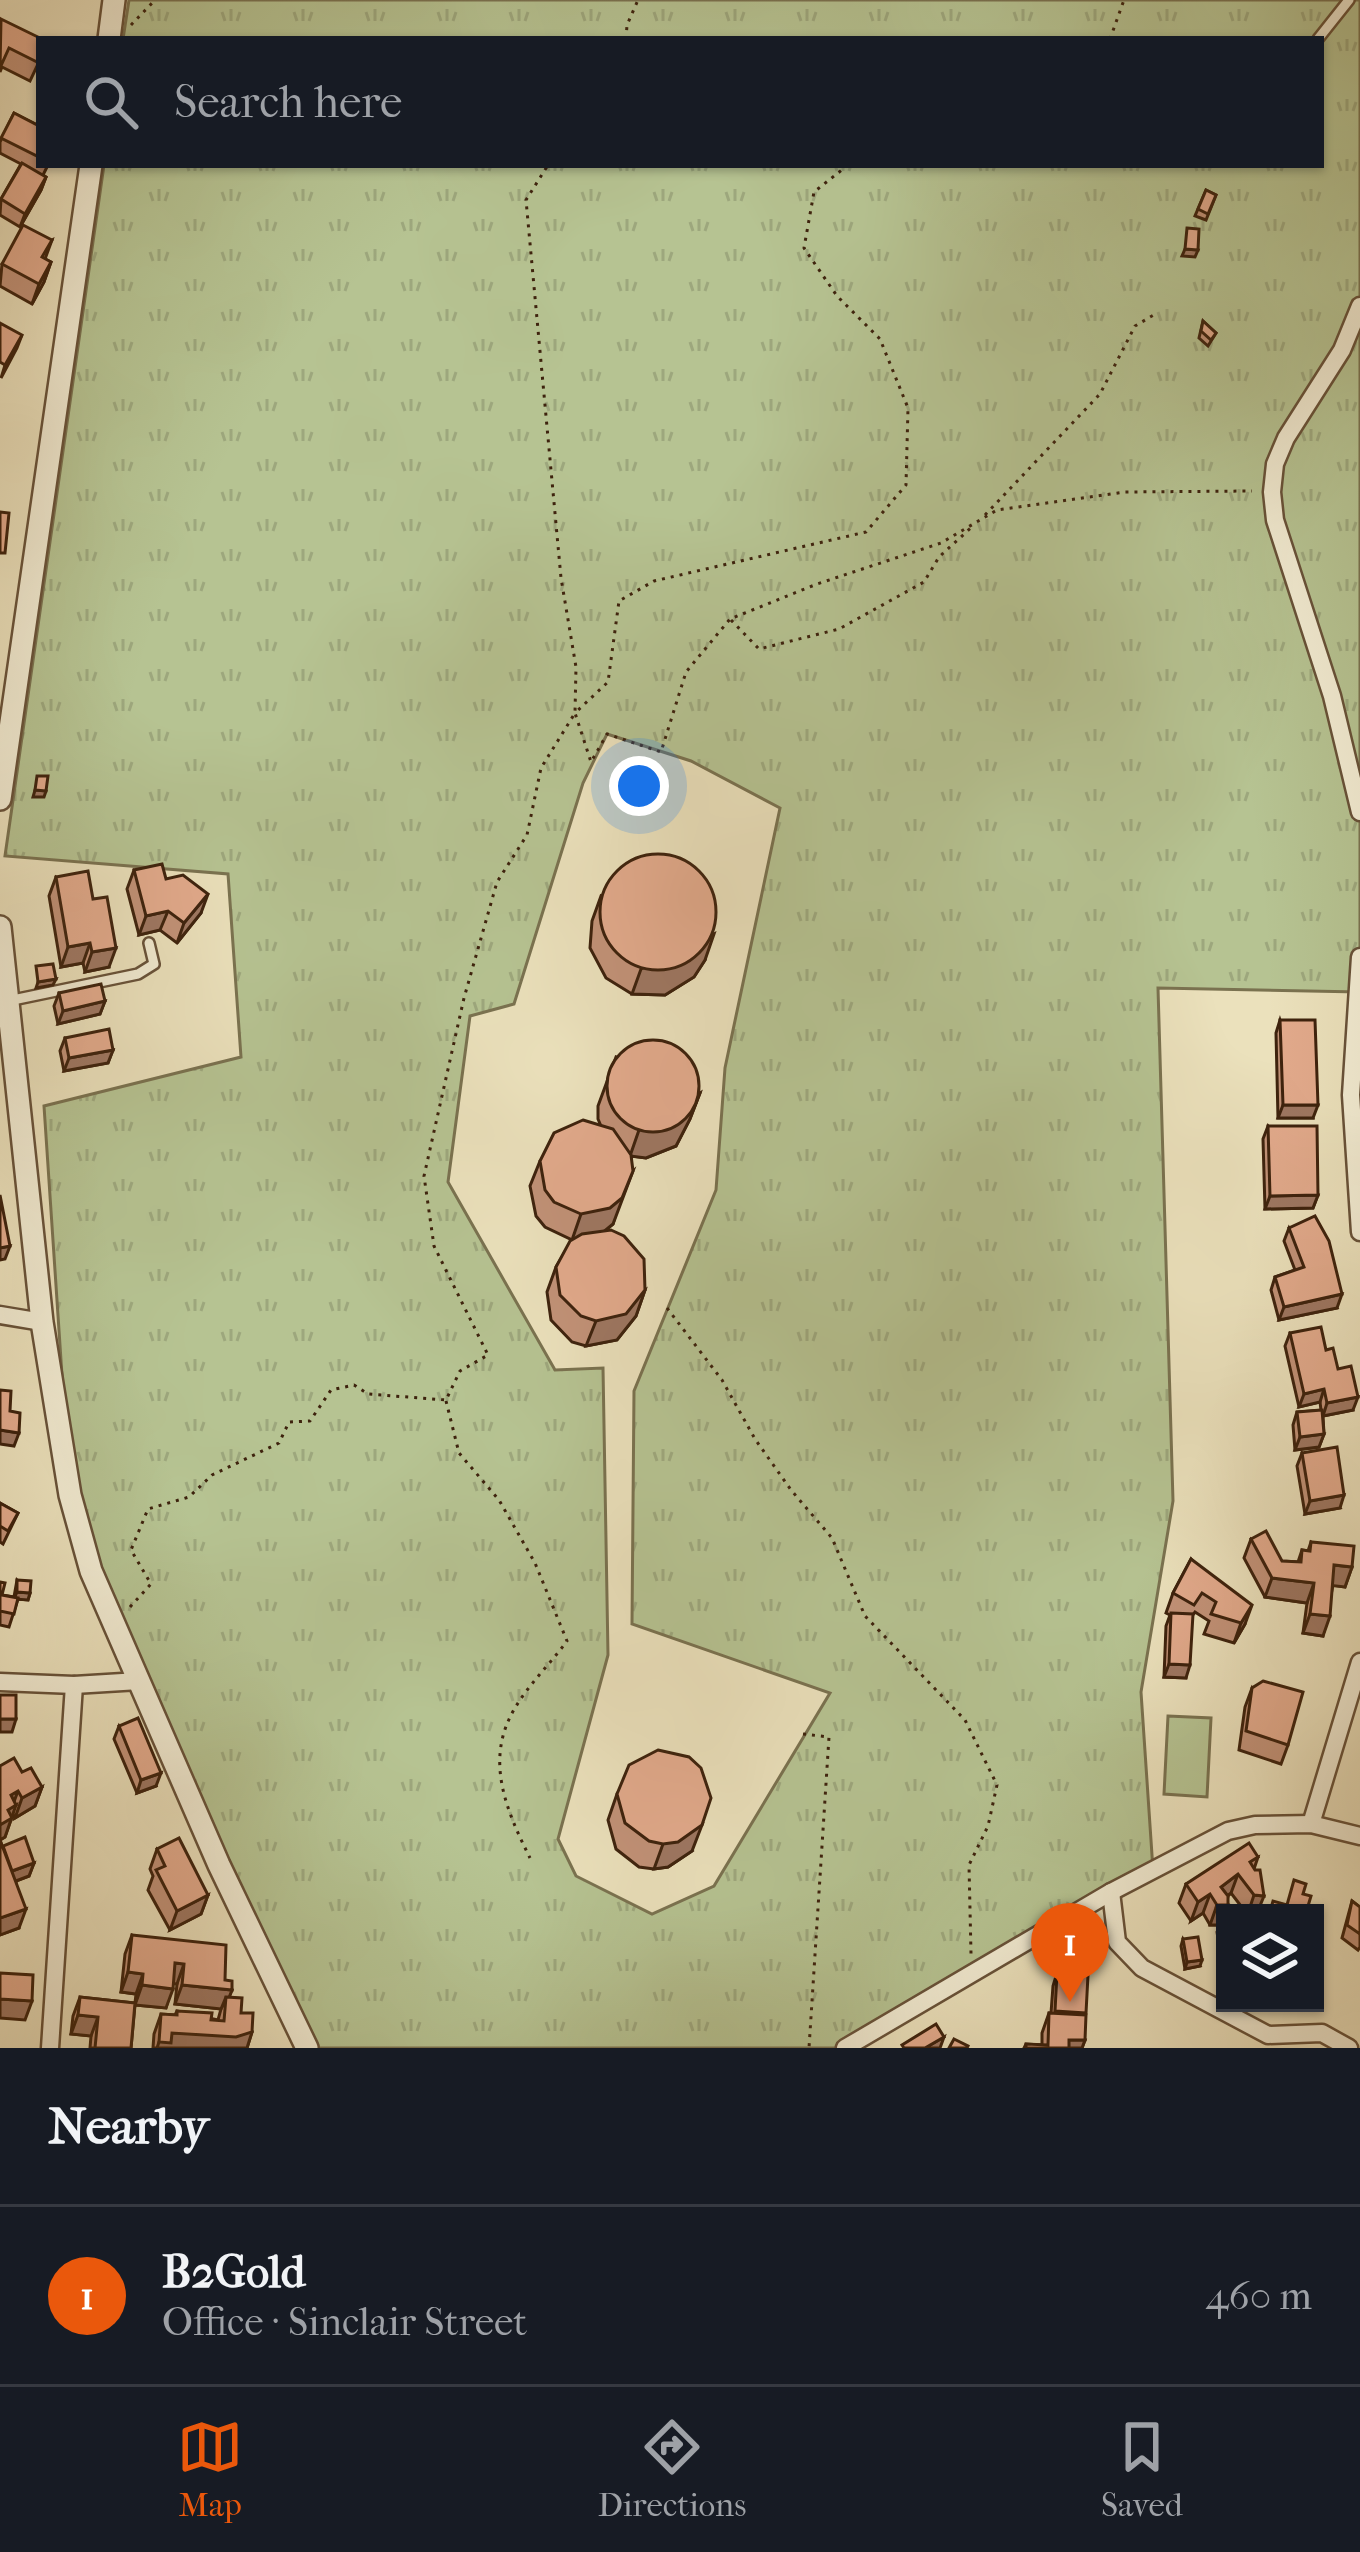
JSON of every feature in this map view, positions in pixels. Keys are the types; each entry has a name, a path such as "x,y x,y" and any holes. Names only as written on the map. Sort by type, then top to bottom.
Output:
{"street":[{"path":"109,36 113,0"},
{"path":"0,799 91,168"},
{"path":"1360,306 1342,350 1286,438 1275,464 1272,492 1275,520 1332,696 1360,812"},
{"path":"0,927 42,1322 79,1534 219,1865 307,2048"},
{"path":"1360,957 1352,1064 1360,1232"},
{"path":"0,1315 42,1322"},
{"path":"1311,1824 1360,1663"},
{"path":"0,1682 139,1682"},
{"path":"50,2048 74,1685"},
{"path":"845,2048 1111,1892 1228,1831 1256,1825 1311,1824 1360,1836"},
{"path":"1111,1892 1117,1942 1142,1968 1265,2042 1322,2033 1349,2048"}],"lane":[{"path":"1320,36 1349,0"},
{"path":"8,1001 138,974 154,964 149,943"}],"path":[{"path":"132,23 155,0"},
{"path":"626,36 638,0"},
{"path":"1111,36 1124,0"},
{"path":"546,168 526,200 556,534 576,667 575,713 591,762 607,734 661,752 686,672 730,619 940,543 998,510 1125,493 1272,492"},
{"path":"530,1858 507,1812 497,1755 514,1708 567,1641 535,1563 499,1499 459,1453 446,1400 460,1370 488,1355 434,1246 424,1175 464,998 497,882 527,835 541,768 575,713 608,682 619,601 654,581 866,532 906,485 908,408 880,339 837,296 804,248 814,192 844,168"},
{"path":"730,619 759,649 838,628 924,582 939,557 1100,394 1136,326 1156,313"},
{"path":"667,1308 722,1380 754,1439 790,1490 832,1538 865,1616 965,1720 997,1785 988,1826 969,1865 971,1974"},
{"path":"116,1628 151,1584 130,1550 148,1509 189,1497 212,1475 279,1443 289,1422 310,1421 331,1390 354,1385 368,1394 446,1400"},
{"path":"803,1734 829,1737 809,2048"}],"green space":[{"path":"129,0 1360,0 1360,992 1158,988 1173,1501 1141,1692 1153,1870 845,2048 307,2048 219,1865 70,1495 44,1106 241,1057 228,874 5,856 104,168 1324,168 1324,36 123,36","holes":["607,734 691,761 780,808 725,1068 716,1190 634,1391 632,1624 830,1693 714,1886 652,1914 576,1876 558,1839 608,1655 603,1368 555,1370 448,1182 470,1016 514,1004 583,783"]},
{"path":"1168,1716 1211,1718 1207,1797 1164,1794"}],"building":[{"path":"1,19 36,36 36,62 9,48 0,68"},
{"path":"14,113 36,124 36,156 1,138"},
{"path":"22,163 46,177 25,214 1,199"},
{"path":"1206,190 1216,195 1208,214 1198,209"},
{"path":"23,225 52,240 42,257 51,262 39,284 2,264"},
{"path":"1187,228 1199,229 1198,250 1185,249"},
{"path":"1203,321 1216,333 1211,340 1201,331"},
{"path":"0,323 22,335 5,365 0,362"},
{"path":"0,512 9,513 5,553 0,553"},
{"path":"37,776 48,776 46,791 35,790"},
{"path":"658,854 680,858 699,871 712,890 716,912 712,934 699,953 680,966 658,970 636,966 617,953 604,934 600,912 604,890 617,871 636,858"},
{"path":"162,864 166,879 183,875 208,894 184,923 168,911 146,916 134,870"},
{"path":"88,871 93,899 107,897 116,948 92,952 90,943 68,947 56,877"},
{"path":"53,964 56,979 38,982 36,966"},
{"path":"101,984 105,1001 63,1011 59,993"},
{"path":"1280,1020 1315,1020 1318,1105 1283,1105"},
{"path":"109,1029 113,1050 69,1058 65,1038"},
{"path":"653,1040 685,1054 699,1086 685,1118 653,1132 621,1118 607,1086 621,1054"},
{"path":"583,1120 613,1129 631,1155 633,1171 622,1198 610,1208 581,1214 554,1202 545,1190 540,1161 554,1133"},
{"path":"1268,1126 1317,1126 1318,1195 1270,1196"},
{"path":"0,1195 10,1246 0,1248"},
{"path":"1315,1216 1329,1241 1342,1294 1284,1307 1275,1277 1304,1267 1289,1228"},
{"path":"611,1230 624,1236 644,1259 645,1290 626,1314 596,1321 581,1316 560,1295 556,1267 570,1241 582,1234"},
{"path":"1321,1327 1326,1350 1333,1348 1338,1369 1351,1366 1358,1397 1327,1403 1324,1389 1304,1394 1290,1333"},
{"path":"0,1390 11,1391 10,1411 20,1413 19,1433 0,1430"},
{"path":"1322,1410 1324,1434 1300,1437 1297,1412"},
{"path":"1337,1447 1344,1495 1310,1501 1302,1453"},
{"path":"0,1503 18,1513 8,1531 0,1526"},
{"path":"1266,1531 1282,1561 1301,1562 1302,1550 1310,1551 1311,1542 1354,1546 1352,1567 1334,1565 1330,1616 1310,1614 1314,1583 1272,1578 1251,1539"},
{"path":"1191,1559 1252,1605 1241,1623 1211,1614 1216,1602 1202,1593 1194,1605 1173,1593"},
{"path":"17,1580 31,1581 30,1593 17,1592"},
{"path":"0,1582 5,1583 2,1595 18,1598 14,1614 0,1611"},
{"path":"1171,1613 1193,1614 1190,1665 1169,1664"},
{"path":"1263,1681 1303,1692 1288,1745 1246,1731 1252,1688"},
{"path":"0,1695 16,1695 16,1719 0,1719"},
{"path":"138,1718 161,1773 141,1780 119,1726"},
{"path":"658,1750 689,1757 701,1768 711,1798 702,1825 678,1842 649,1841 625,1823 617,1794 629,1765"},
{"path":"14,1758 22,1772 31,1768 42,1787 22,1798 18,1791 11,1795 16,1805 8,1810 12,1818 0,1825 0,1766"},
{"path":"25,1837 34,1863 12,1871 3,1846"},
{"path":"179,1838 208,1895 177,1911 156,1870 165,1866 157,1849"},
{"path":"0,1840 26,1909 0,1918"},
{"path":"1249,1843 1258,1857 1250,1862 1260,1870 1264,1896 1254,1895 1238,1874 1221,1887 1228,1904 1216,1904 1210,1894 1198,1902 1186,1884"},
{"path":"1294,1880 1306,1884 1303,1894 1311,1896 1309,1904 1287,1904"},
{"path":"1352,1901 1360,1907 1360,1934 1347,1925"},
{"path":"132,1935 226,1945 225,1980 232,1981 232,1990 182,1985 184,1964 175,1963 173,1989 142,1985 143,1974 128,1972"},
{"path":"1198,1937 1202,1960 1187,1962 1183,1939"},
{"path":"0,1973 33,1975 32,2001 0,1999"},
{"path":"1057,1973 1088,1975 1086,2013 1055,2011"},
{"path":"80,1997 135,2003 131,2048 95,2048 98,2017 78,2015"},
{"path":"226,1997 242,1998 241,2013 253,2013 252,2032 236,2037 172,2033 171,2043 159,2042 161,2014 212,2013 211,2020 224,2021"},
{"path":"1049,2013 1086,2015 1085,2040 1069,2040 1069,2048 1026,2048 1026,2044 1048,2045"},
{"path":"936,2024 944,2037 925,2048 904,2048 902,2045"},
{"path":"954,2039 968,2046 967,2048 949,2048"}],"place":[{"name":"B2Gold","path":"1070,2002"}]}
